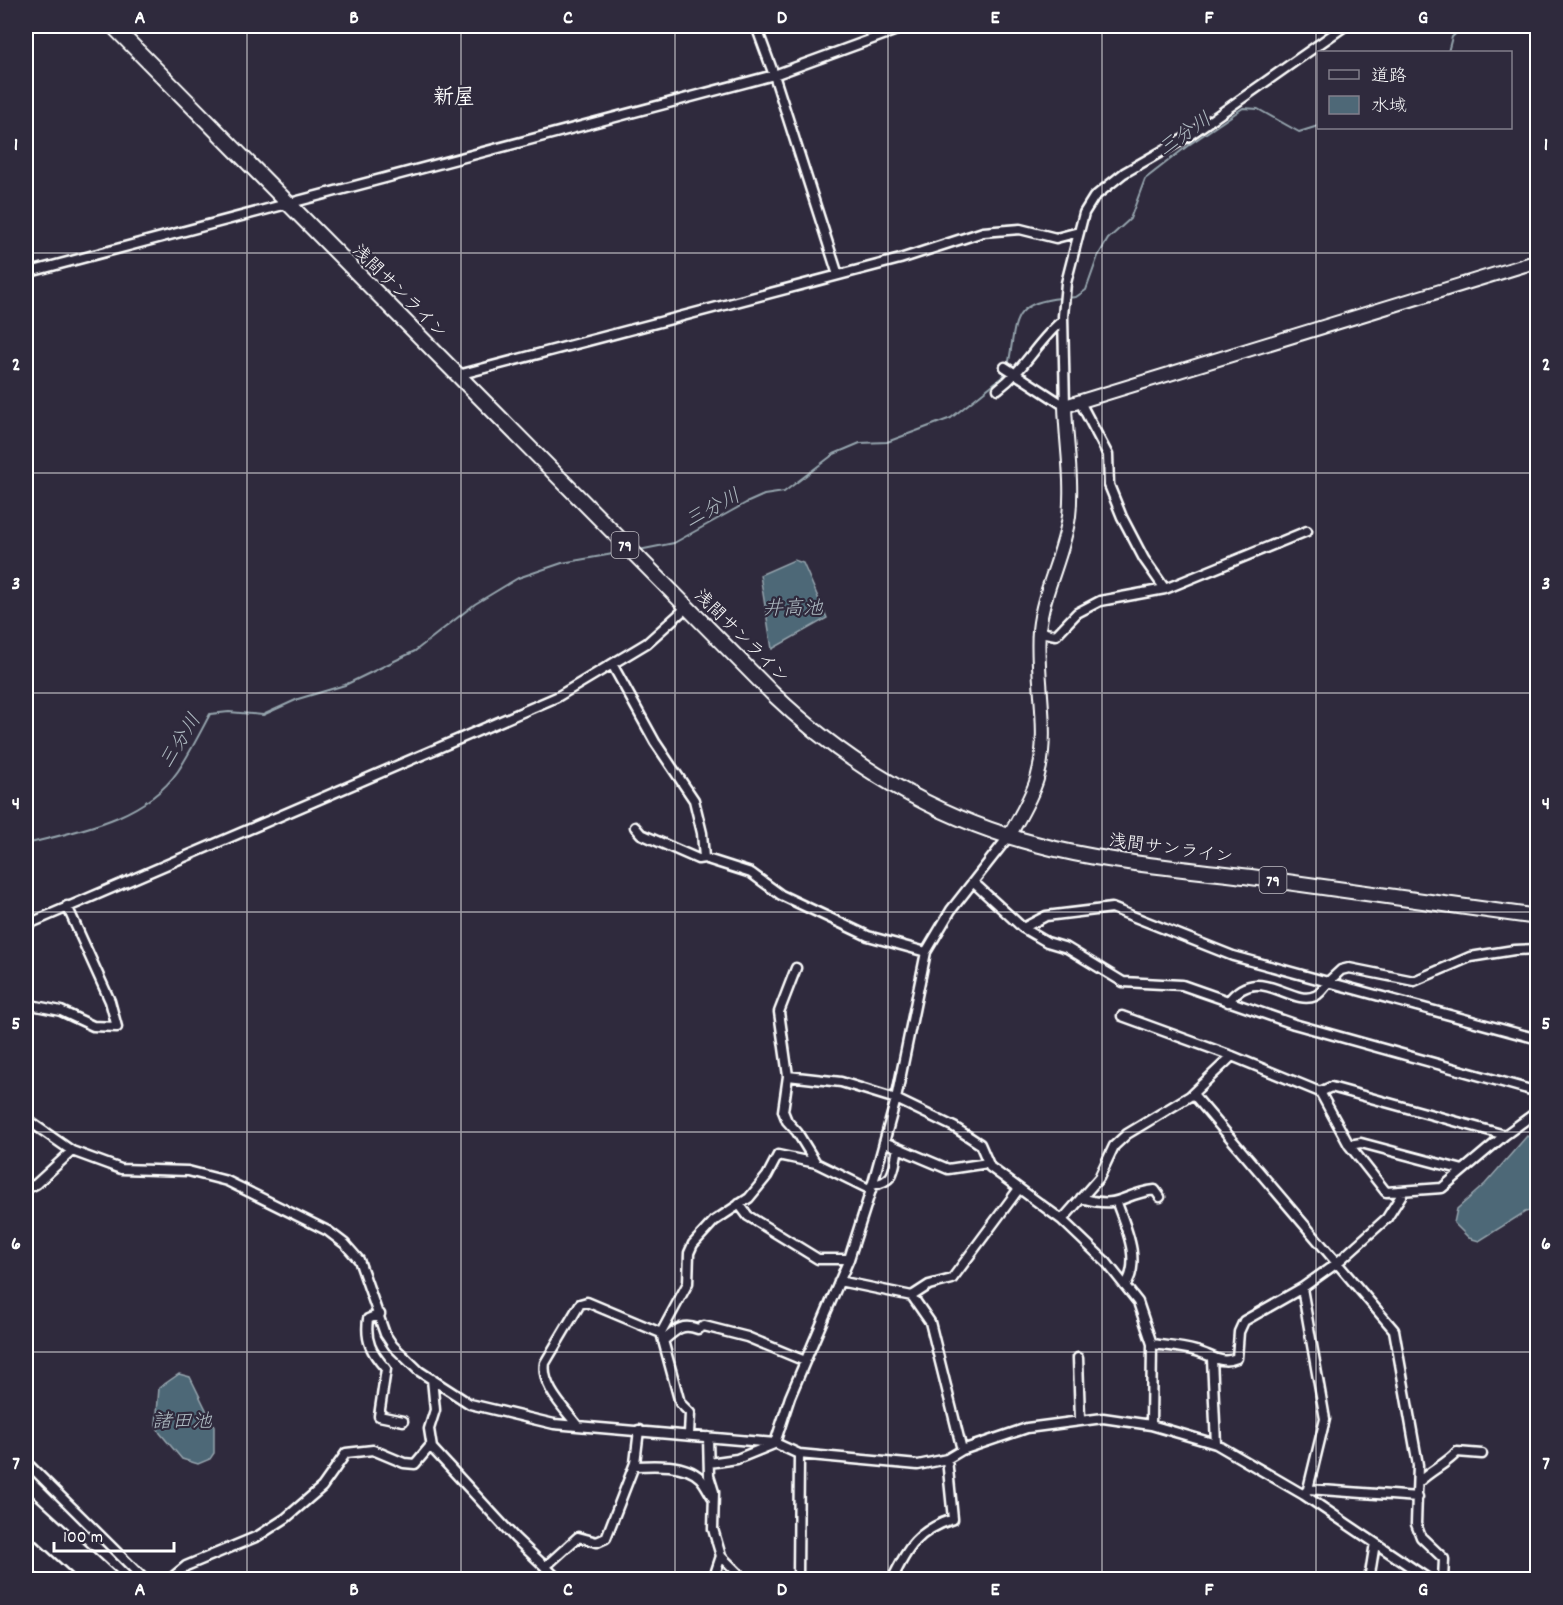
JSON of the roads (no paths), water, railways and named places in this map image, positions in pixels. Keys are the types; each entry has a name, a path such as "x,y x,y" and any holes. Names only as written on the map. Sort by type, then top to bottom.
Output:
{"highway":[{"path":"26,1502 111,1580"},
{"path":"26,1520 92,1580"}],"main road":[{"name":"浅間サンライン","path":"113,26 784,705 844,753 910,795 1009,837 1038,845 1122,859 1538,917"}],"street":[{"path":"756,26 838,275"},
{"path":"26,273 287,202 774,75 908,26"},
{"path":"775,1443 776,1434 805,1361 849,1259 872,1187 896,1099 927,952 951,910 1009,837 1035,786 1042,736 1039,632 1044,595 1050,583 1069,515 1063,320 1065,283 1084,213 1094,196 1104,188 1187,137 1345,26"},
{"path":"458,375 900,259 982,232 1020,229 1056,238 1079,232"},
{"path":"1005,367 1065,406 1538,261"},
{"path":"998,389 1017,375 1048,332 1063,320"},
{"path":"1080,402 1108,455 1109,485 1122,517 1144,559 1166,589"},
{"path":"1039,632 1056,635 1077,613 1100,601 1166,589 1307,531"},
{"path":"26,925 557,697 647,643 687,607"},
{"path":"612,664 655,742 694,800 702,833 704,858"},
{"path":"635,827 641,834 698,859 704,858 751,873 781,895 868,936 927,952"},
{"path":"974,882 1023,928 1047,942 1067,948 1123,982 1182,984 1294,1024 1538,1092"},
{"path":"26,1004 61,1011 93,1026 117,1027 110,1001 67,906"},
{"path":"1023,928 1046,916 1112,908 1233,956 1538,1039"},
{"path":"1228,1002 1236,992 1246,986 1279,990 1308,998 1317,996 1341,970 1349,968 1414,981 1470,957 1538,949"},
{"path":"796,968 778,1012 788,1076 783,1111 787,1121 797,1132 816,1163"},
{"path":"1122,1016 1232,1056 1320,1092 1349,1145 1386,1192 1442,1188 1506,1135 1538,1112"},
{"path":"1062,1221 1099,1178 1114,1146 1127,1134 1193,1094 1232,1056"},
{"path":"788,1076 841,1082 896,1099 930,1113 980,1144 988,1163 1018,1190 1062,1221 1107,1263 1138,1302 1152,1344 1151,1425"},
{"path":"1320,1092 1330,1087 1506,1135"},
{"path":"1193,1094 1394,1330 1419,1482 1416,1524 1421,1537 1444,1559 1443,1580"},
{"path":"26,1119 72,1151 121,1169 188,1172 227,1181 308,1220 345,1244 359,1260 380,1314 385,1334 393,1346 412,1366 470,1404 554,1424 775,1443 799,1454 918,1466 947,1459 962,1450 1027,1428 1080,1419 1103,1418 1151,1425 1216,1444 1306,1492 1430,1580"},
{"path":"884,1142 948,1169 988,1163"},
{"path":"1349,1145 1361,1143 1463,1170"},
{"path":"689,1434 690,1413 681,1403 662,1337 688,1283 689,1253 693,1244 714,1221 749,1198 767,1176 778,1155 816,1163 872,1187 887,1182 891,1178 898,1148"},
{"path":"26,1189 36,1184 72,1151"},
{"path":"912,1296 929,1285 952,1279 1018,1190"},
{"path":"1081,1198 1104,1204 1117,1203 1155,1190 1160,1197"},
{"path":"1152,1344 1195,1350 1212,1359 1228,1362 1237,1358 1239,1332 1244,1321 1302,1288 1337,1263 1387,1218 1404,1191"},
{"path":"1117,1203 1126,1228 1134,1266 1132,1276 1125,1286"},
{"path":"739,1204 748,1216 818,1259 849,1259"},
{"path":"839,1281 912,1296 930,1322 962,1450"},
{"path":"1302,1288 1325,1419 1306,1492"},
{"path":"577,1425 547,1384 544,1369 545,1363 580,1304 587,1302 662,1337"},
{"path":"380,1314 368,1319 366,1333 371,1351 386,1369 379,1416 402,1421"},
{"path":"662,1337 679,1327 687,1325 698,1329 704,1326 747,1337 805,1361"},
{"path":"1078,1358 1080,1419"},
{"path":"1212,1359 1216,1444"},
{"path":"432,1379 435,1410 429,1429 431,1445 544,1567 559,1580"},
{"path":"544,1567 578,1537 597,1542 606,1538 634,1466 639,1430"},
{"path":"708,1437 714,1500 713,1529 721,1556 745,1580"},
{"path":"709,1463 737,1460 775,1443"},
{"path":"169,1580 186,1566 258,1536 286,1518 322,1487 346,1452 373,1450 404,1463 416,1464 431,1445"},
{"path":"1419,1482 1430,1471 1446,1464 1457,1452 1482,1454"},
{"path":"798,1580 799,1454"},
{"path":"892,1580 917,1538 931,1526 953,1519 947,1459"},
{"path":"26,1462 145,1580"},
{"path":"634,1466 653,1465 687,1470 699,1478 714,1500"},
{"path":"1306,1492 1418,1497"},
{"path":"1369,1580 1375,1543"},
{"path":"713,1580 721,1556"},
{"path":"26,1577 37,1580"}],"water":[{"name":"井高池","path":"794,560 803,563 827,618 772,649 760,575"},
{"path":"1527,1136 1537,1141 1537,1209 1525,1212 1479,1241 1469,1238 1454,1223 1457,1209 1485,1184"},
{"name":"諸田池","path":"179,1374 190,1377 214,1426 214,1453 210,1459 198,1464 182,1459 156,1425 159,1388"}],"waterway":[{"name":"三分川","path":"1448,51 1452,37 1464,26 1500,35 1522,26"},
{"name":"三分川","path":"1067,298 1076,297 1086,290 1098,256 1108,239 1130,219 1145,179 1190,144 1243,108 1258,109 1299,132 1317,126"},
{"name":"三分川","path":"1008,366 1014,328 1023,311 1031,305 1061,298"},
{"name":"三分川","path":"639,550 674,543 746,503 764,495 784,492 834,454 860,443 887,442 951,418 1002,377 1006,371"},
{"name":"三分川","path":"26,844 109,821 148,801 178,771 210,714 229,712 263,715 298,699 345,685 415,651 475,604 518,578 562,563 624,552"}],"district":[{"name":"新屋","path":"454,96"}]}
